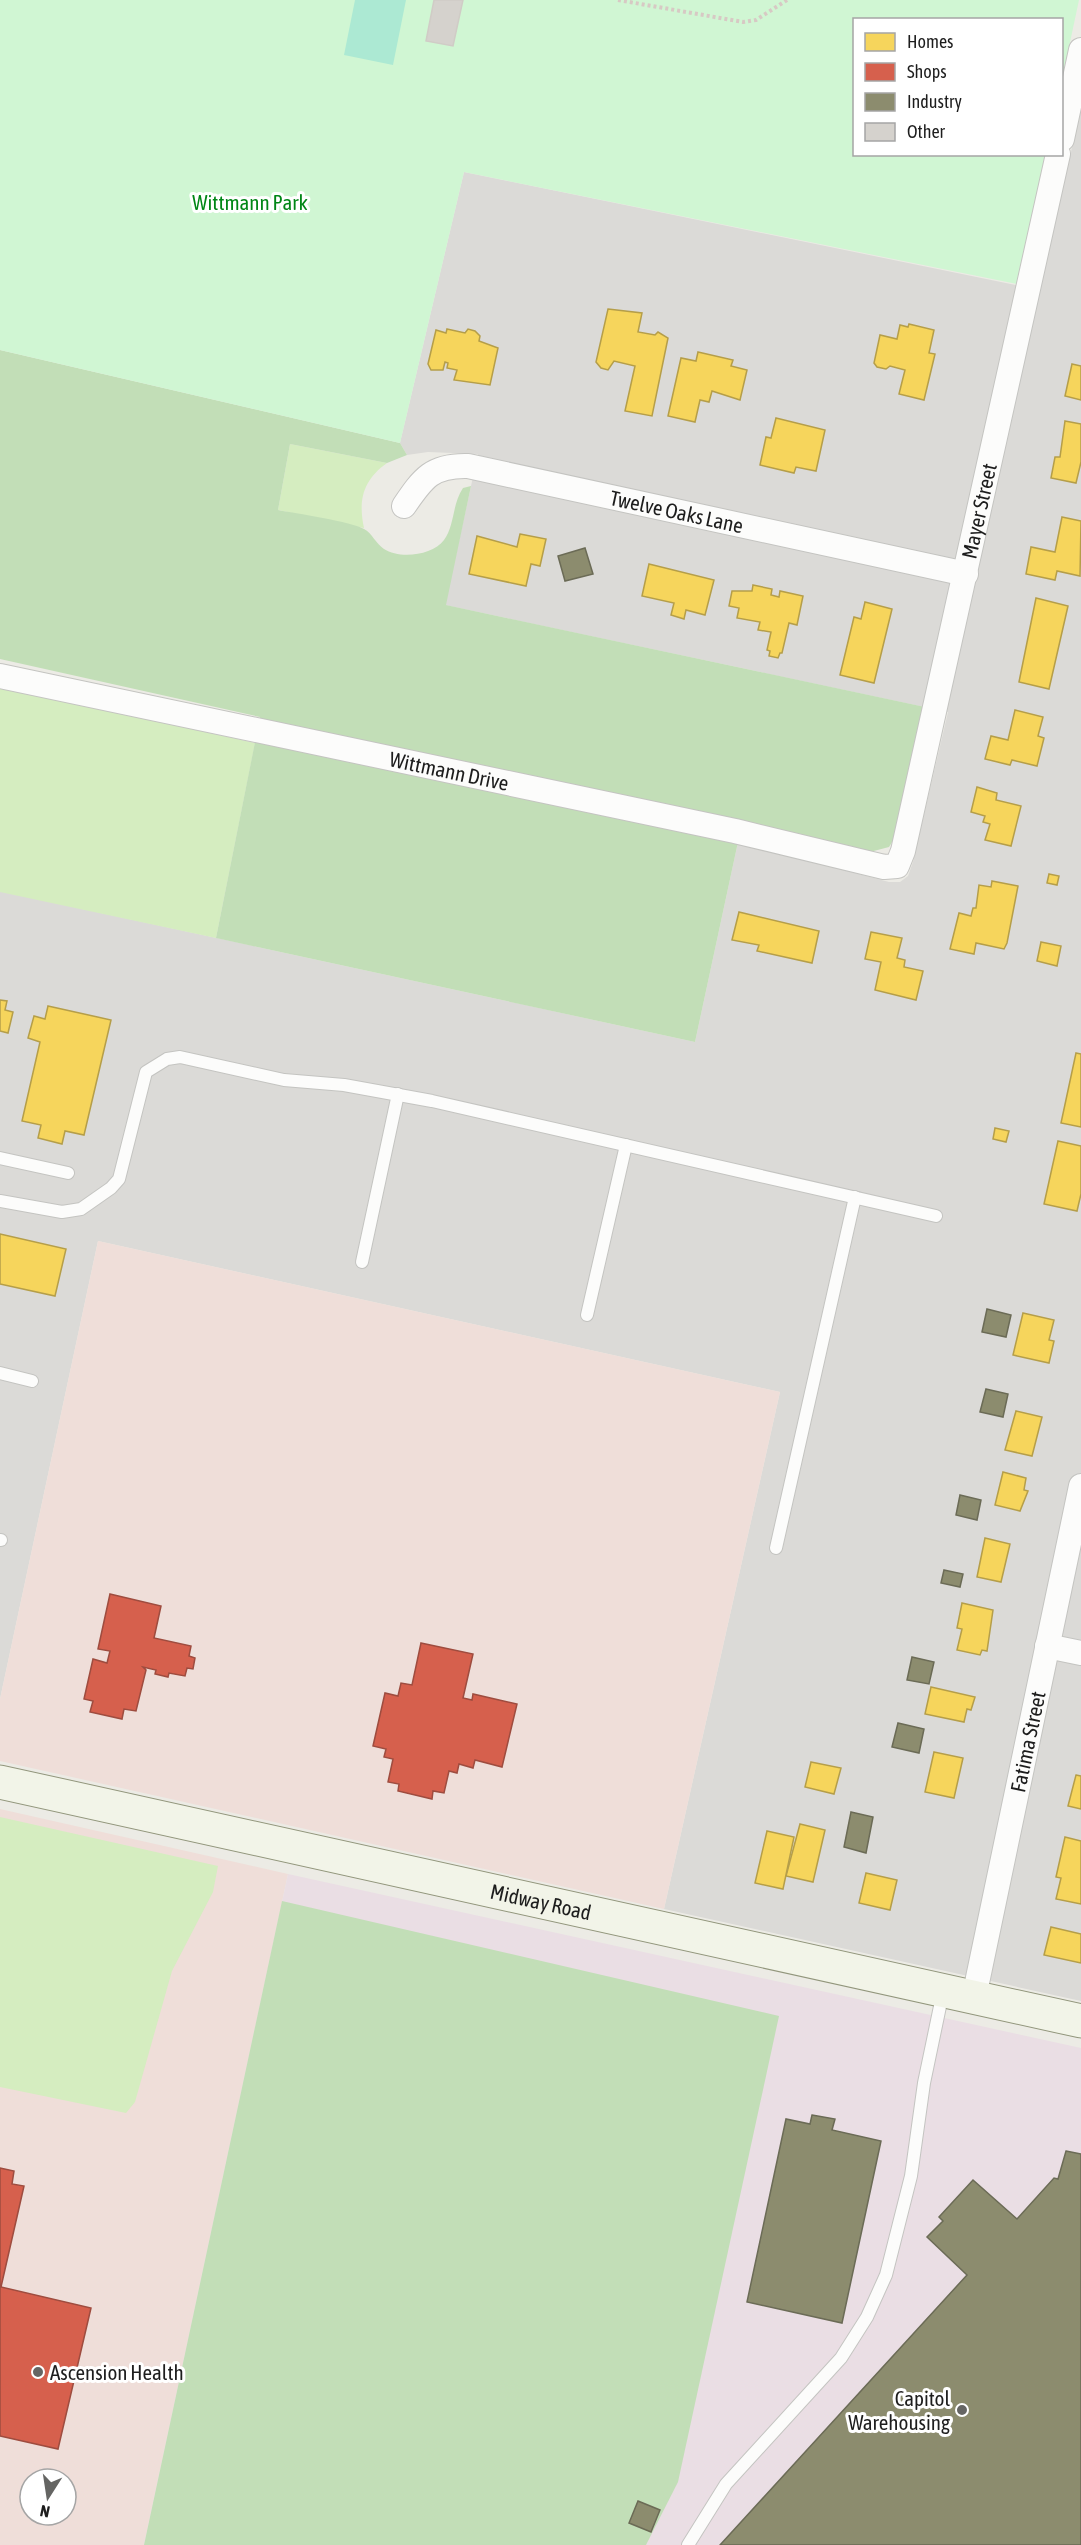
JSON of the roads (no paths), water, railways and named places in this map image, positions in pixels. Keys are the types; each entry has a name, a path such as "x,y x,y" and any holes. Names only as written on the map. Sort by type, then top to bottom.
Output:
{"main road":[{"name":"Midway Road","path":"0,1782 1081,2021"}],"street":[{"path":"1063,134 1081,50"},
{"name":"Mayer Street","path":"897,866 903,851 966,574 1058,156"},
{"name":"Twelve Oaks Lane","path":"404,506 420,482 434,471 449,465 468,466 966,574"},
{"name":"Wittmann Drive","path":"0,676 735,831 884,867 897,866"},
{"name":"Fatima Street","path":"959,1994 1047,1646 1081,1486"},
{"path":"1047,1646 1081,1653"}],"lane":[{"path":"0,1201 62,1212 81,1209 111,1188 119,1179 146,1072 167,1059 180,1057 284,1080 344,1085 398,1095 936,1216"},
{"path":"362,1263 398,1095"},
{"path":"587,1315 626,1145"},
{"path":"0,1158 68,1173"},
{"path":"776,1548 855,1197"},
{"path":"0,1373 32,1381"},
{"path":"688,2545 726,2484 841,2358 867,2317 886,2275 911,2176 924,2083 959,1994"}],"place":[{"name":"Ascension Health","path":"38,2372"},
{"name":"Capitol Warehousing","path":"962,2410"}],"park label":[{"name":"Wittmann Park","path":"250,202"}]}
